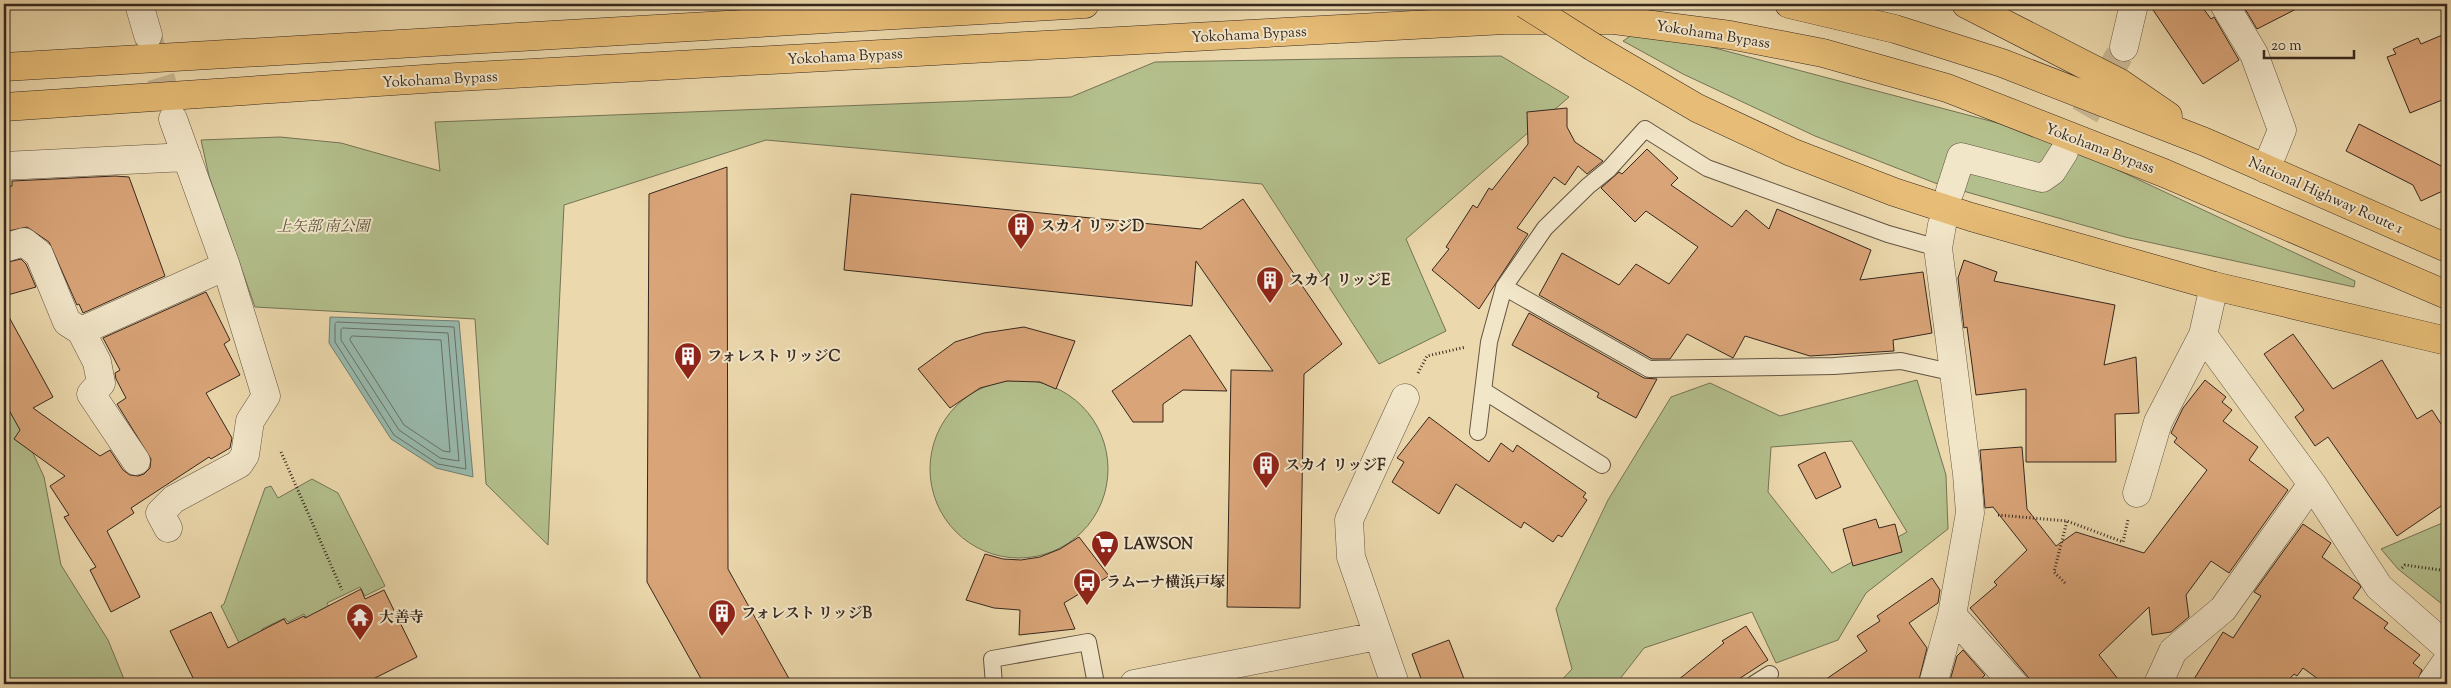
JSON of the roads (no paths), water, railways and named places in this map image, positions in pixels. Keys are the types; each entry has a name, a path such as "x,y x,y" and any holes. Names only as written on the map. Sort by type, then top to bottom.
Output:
{"highway":[{"path":"4,67 1085,4"},
{"path":"1525,4 1593,47 1706,112 1791,152 1886,188 1981,220 2214,286 2447,341"},
{"path":"1788,4 1895,29 2002,63 2205,142"},
{"path":"1966,4 2120,83 2205,142"},
{"name":"Yokohama Bypass","path":"4,107 449,78 1485,21 1614,20 1730,35 1823,53 1947,88 2164,172 2447,295"},
{"name":"National Highway Route 1","path":"2205,142 2447,248"}],"street":[{"path":"139,4 148,35"},
{"path":"2124,47 2134,4"},
{"path":"2224,4 2254,54 2282,130 2266,169"},
{"path":"168,528 160,513 174,499 239,464 245,455 250,421 266,396 226,266 174,119"},
{"path":"1950,191 1961,157 2042,178 2052,171 2064,152"},
{"path":"4,166 187,157"},
{"path":"1933,684 1952,615 1970,513 1940,236"},
{"path":"4,248 24,242 39,254 67,322 80,331 98,362 100,383 91,394 136,461"},
{"path":"80,331 226,266"},
{"path":"2137,493 2158,422 2203,334 2214,286"},
{"path":"2203,334 2312,484 2379,587 2447,647"},
{"path":"1395,684 1351,557 1349,520 1405,398"},
{"path":"2158,684 2173,651 2223,609 2312,484"},
{"path":"1952,615 2014,684"},
{"path":"1134,684 1378,636"},
{"path":"2431,684 2447,661"}],"lane":[{"path":"1478,432 1490,342 1504,287 1545,228 1588,186 1610,169 1645,129 1707,168 1888,234 1940,236"},
{"path":"1504,287 1649,368 1834,366 1901,361 1954,373"},
{"path":"1484,391 1602,465"},
{"path":"994,684 992,659 1088,642 1096,684"},
{"path":"1754,684 1770,674"}],"water":[{"path":"330,317 459,321 473,477 436,468 391,439 329,343"}],"tunnel":[{"path":"148,37 173,117"},
{"path":"2064,152 2124,47"}],"place":[{"name":"スカイ リッジD","path":"1021,250"},
{"name":"スカイ リッジE","path":"1270,304"},
{"name":"フォレスト リッジC","path":"688,380"},
{"name":"スカイ リッジF","path":"1266,489"},
{"name":"LAWSON","path":"1105,568"},
{"name":"ラムーナ横浜戸塚","path":"1087,606"},
{"name":"フォレスト リッジB","path":"722,637"},
{"name":"大善寺","path":"360,641"}],"park label":[{"name":"上矢部 南公園","path":"323,226"}]}
